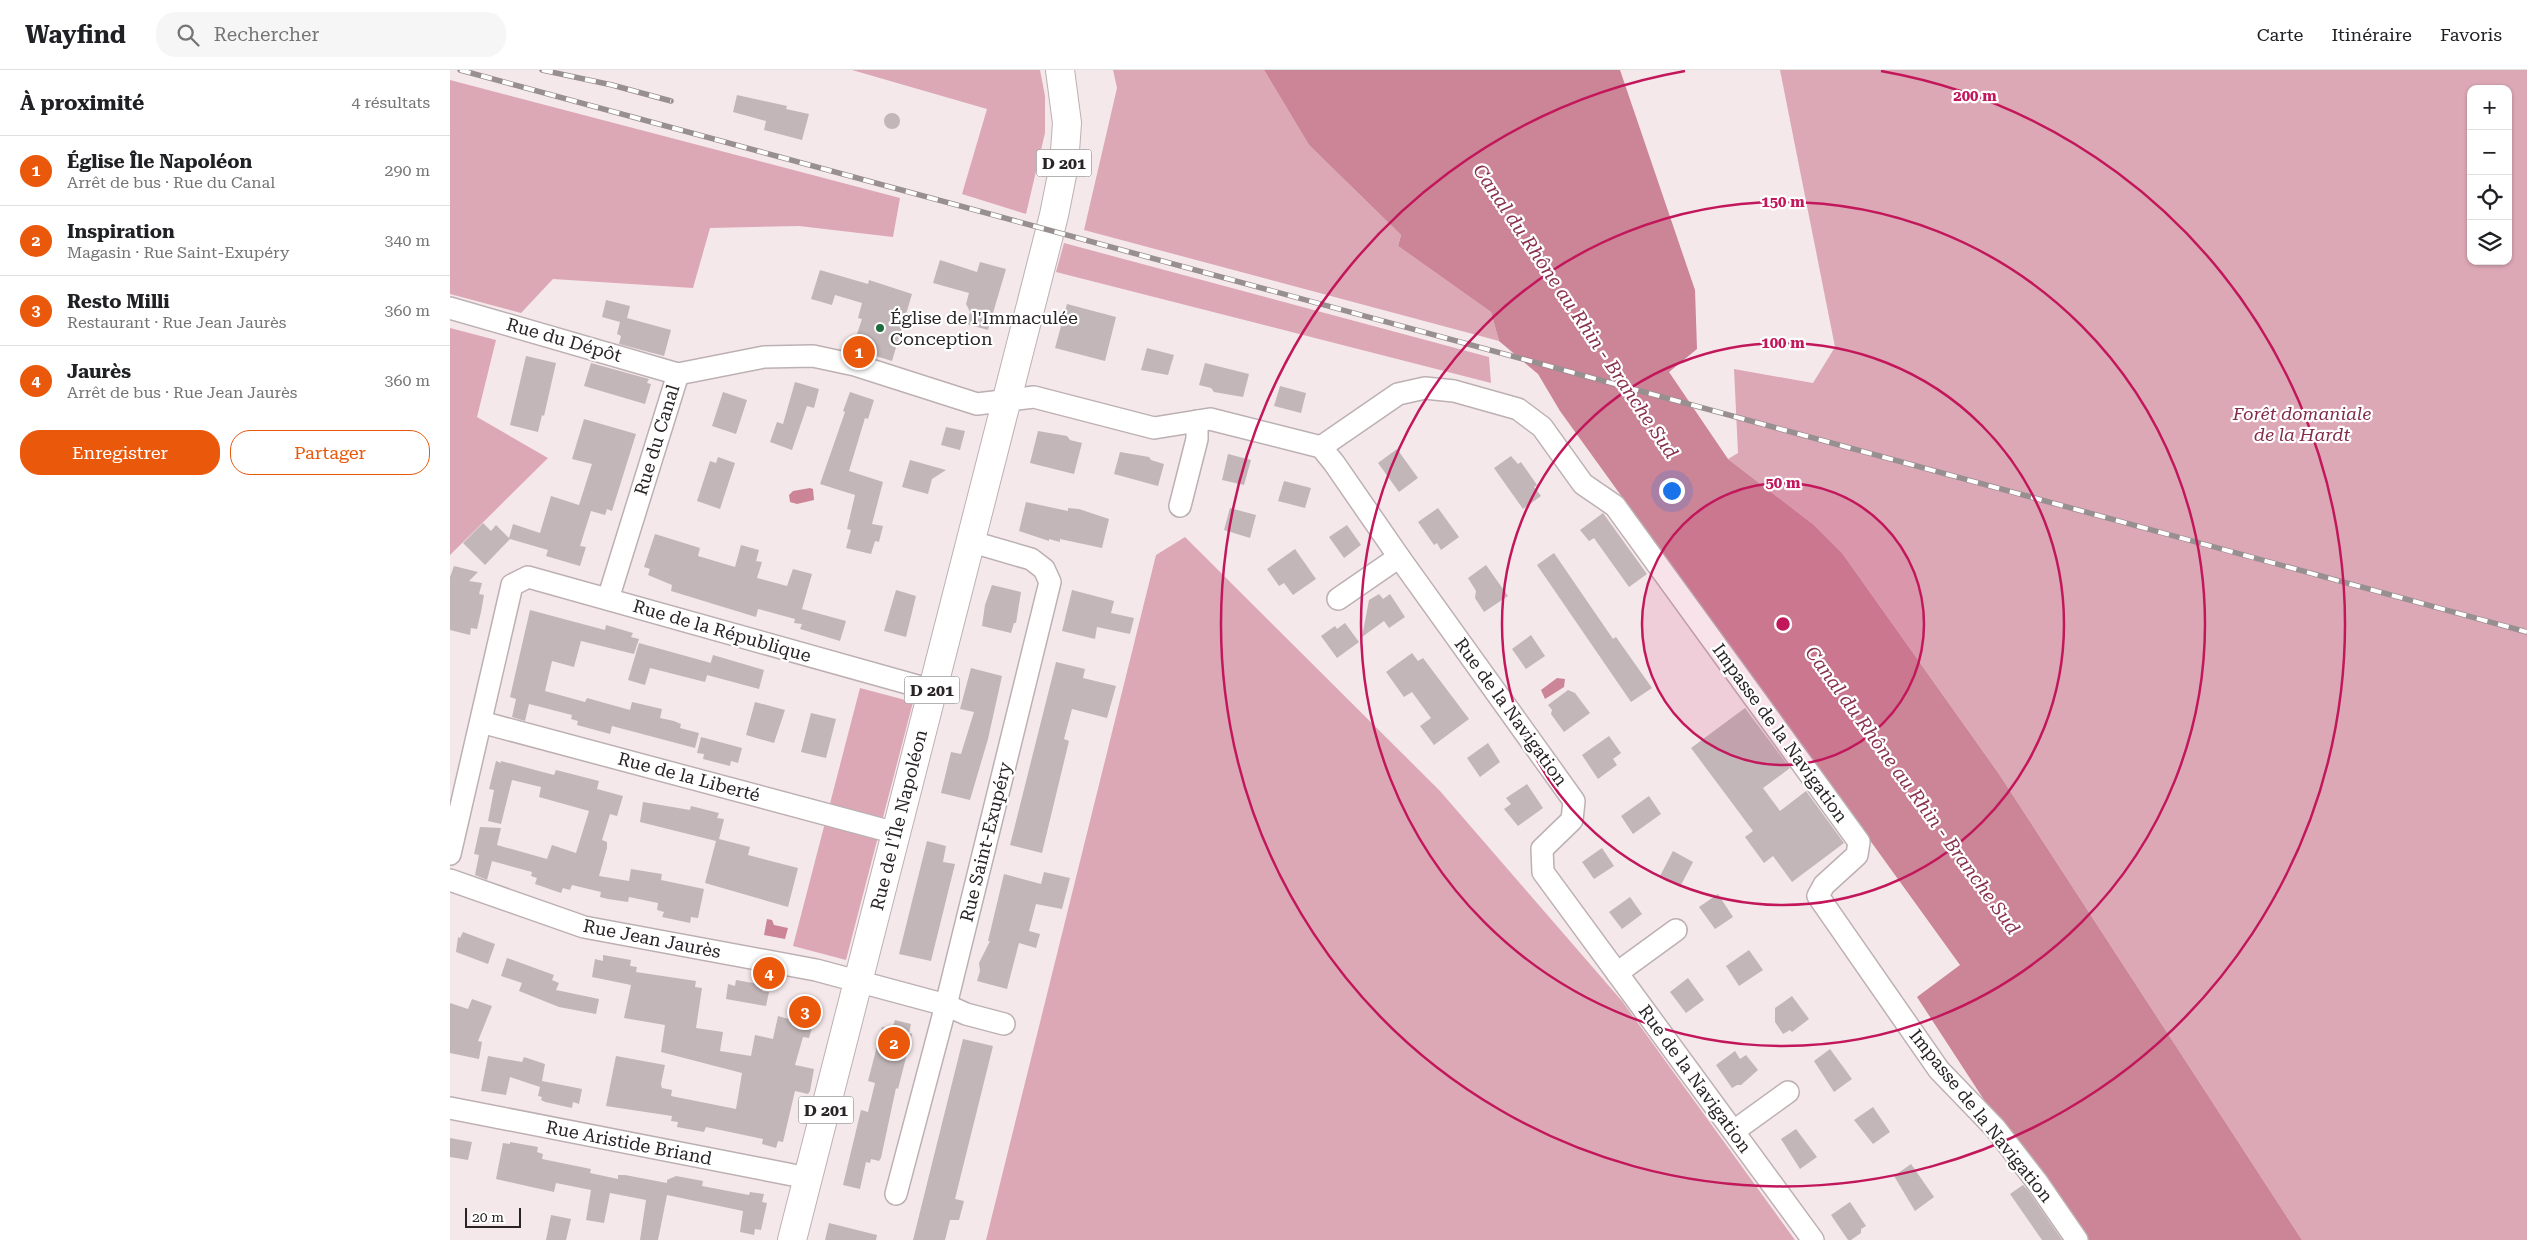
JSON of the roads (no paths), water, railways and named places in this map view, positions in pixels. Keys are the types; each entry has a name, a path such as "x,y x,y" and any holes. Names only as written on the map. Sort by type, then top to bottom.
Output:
{"main road":[{"name":"Rue de l'Île Napoléon","path":"792,1240 860,981 969,541 1042,255 1054,215 1064,165 1067,123 1060,70"}],"street":[{"name":"Rue du Dépôt","path":"450,308 678,374"},
{"name":"Rue du Canal","path":"608,599 678,374 764,357 813,356 855,365 977,404 1006,401"},
{"name":"Impasse de la Navigation","path":"1320,448 1398,394 1425,388 1454,391 1518,409 1542,427 1583,484 1615,506 1859,842 1857,855 1824,885 1818,896 1939,1070 1995,1128 2037,1182 2077,1240"},
{"path":"1006,401 1034,397 1154,428 1210,419 1320,448"},
{"path":"1180,506 1197,439 1197,421"},
{"name":"Rue de la Navigation","path":"1320,448 1334,463 1574,801 1572,820 1542,849 1543,872 1813,1240"},
{"name":"Rue Saint-Exupéry","path":"896,1194 946,1004 1050,582 1044,569 1031,559 969,541"},
{"path":"1338,599 1399,556"},
{"name":"Rue de la République","path":"481,722 512,585 528,577 932,690"},
{"path":"450,854 481,722"},
{"name":"Rue de la Liberté","path":"481,722 896,833"},
{"name":"Rue Jean Jaurès","path":"450,880 584,927 816,970 946,1004 966,1014 1004,1024"},
{"path":"1617,973 1676,930"},
{"path":"1734,1131 1788,1092"},
{"name":"Rue Aristide Briand","path":"450,1108 808,1178"}],"water":[{"name":"Canal du Rhône au Rhin - Branche Sud","path":"1264,70 1620,70 1695,290 1697,349 1669,372 1728,459 1814,525 1842,553 1999,774 2302,1240 2085,1240 2005,1132 1917,997 1960,965 1560,411 1538,374 1499,341 1491,312 1398,246 1401,235 1309,145"},
{"path":"813,489 814,500 797,504 790,502 789,495 793,491"},
{"path":"1557,678 1565,679 1564,687 1545,699 1541,690"},
{"path":"767,919 772,920 774,925 788,928 785,939 764,935"}],"railway":[{"path":"460,70 2527,632"},
{"path":"542,70 612,85 671,101"}],"place":[{"name":"Église de l'Immaculée Conception","path":"880,328"},
{"name":"Église Île Napoléon","path":"859,352"},
{"name":"Jaurès","path":"769,973"},
{"name":"Resto Milli","path":"805,1012"},
{"name":"Inspiration","path":"894,1043"}],"park label":[{"name":"Forêt domaniale de la Hardt","path":"2302,424"}]}
